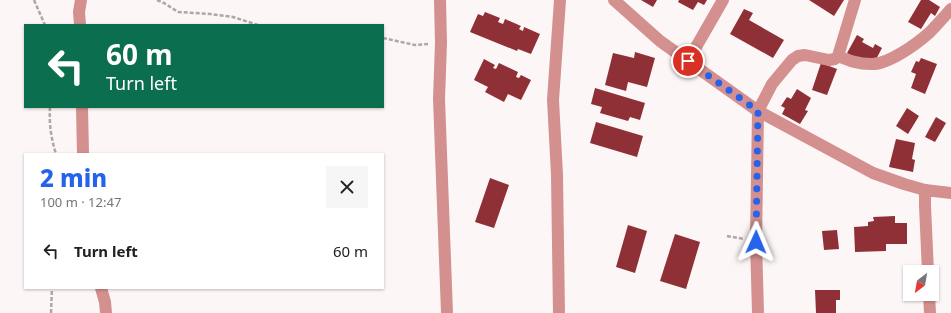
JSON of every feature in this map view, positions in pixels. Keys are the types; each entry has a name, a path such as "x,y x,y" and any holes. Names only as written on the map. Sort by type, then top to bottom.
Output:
{"street":[{"path":"80,24 79,12 81,0"},
{"path":"440,0 441,43 439,99 447,313"},
{"path":"559,313 557,175 553,100 560,0"},
{"path":"614,0 660,41 758,111 873,173 925,190 951,193"},
{"path":"688,61 723,0"},
{"path":"758,313 756,242 758,111 772,84 792,60 798,56 805,55 830,60 835,59 838,56 855,0"},
{"path":"838,56 853,62 872,64 884,62 906,51 930,32 951,9"},
{"path":"82,108 83,153"},
{"path":"925,190 924,206 928,265"},
{"path":"102,289 106,313"},
{"path":"929,301 930,313"}],"path":[{"path":"34,0 45,24"},
{"path":"157,0 178,12 233,17 255,24"},
{"path":"384,38 415,45 441,43"},
{"path":"50,108 49,121 51,137 56,153"},
{"path":"727,236 756,242"},
{"path":"51,313 52,289"}],"building":[{"path":"641,0 657,0 653,7"},
{"path":"679,0 707,0 704,5 698,2 693,10 678,2"},
{"path":"809,0 844,0 834,16"},
{"path":"921,0 929,0 940,7 935,16 931,13 921,29 908,22"},
{"path":"744,9 753,13 749,20 784,40 773,58 730,34"},
{"path":"485,12 500,18 498,22 503,24 505,19 521,26 519,29 523,31 524,27 540,34 531,54 518,49 517,51 470,32 478,14 483,16"},
{"path":"857,35 864,39 862,42 873,48 875,44 882,48 872,67 847,53"},
{"path":"635,52 655,58 647,87 628,82 626,91 605,85 613,53 634,58"},
{"path":"921,58 937,64 925,94 911,88 916,74 911,72 916,61 919,62"},
{"path":"484,59 495,65 493,68 496,69 499,63 518,72 516,77 519,78 521,75 531,80 521,100 508,94 504,102 485,92 488,87 474,80"},
{"path":"821,63 837,69 827,95 812,90"},
{"path":"595,88 645,103 640,120 630,117 628,121 600,113 602,107 591,104"},
{"path":"797,89 811,98 805,110 808,111 800,124 782,114 785,108 781,106 787,97 791,99"},
{"path":"907,108 919,116 908,134 896,126"},
{"path":"936,117 946,123 935,142 925,137"},
{"path":"596,122 643,136 637,157 590,143"},
{"path":"896,139 915,143 912,159 915,160 913,172 889,167"},
{"path":"490,178 509,185 494,228 475,222"},
{"path":"895,216 895,223 907,223 907,244 886,244 886,251 855,252 854,227 868,226 868,222 874,221 873,217"},
{"path":"628,225 647,231 635,273 616,267"},
{"path":"837,230 839,249 824,250 822,231"},
{"path":"675,234 700,242 686,289 660,281"},
{"path":"815,290 840,290 840,300 836,300 836,313 816,313"}],"route":[{"path":"688,61 758,111 756,242"}]}
